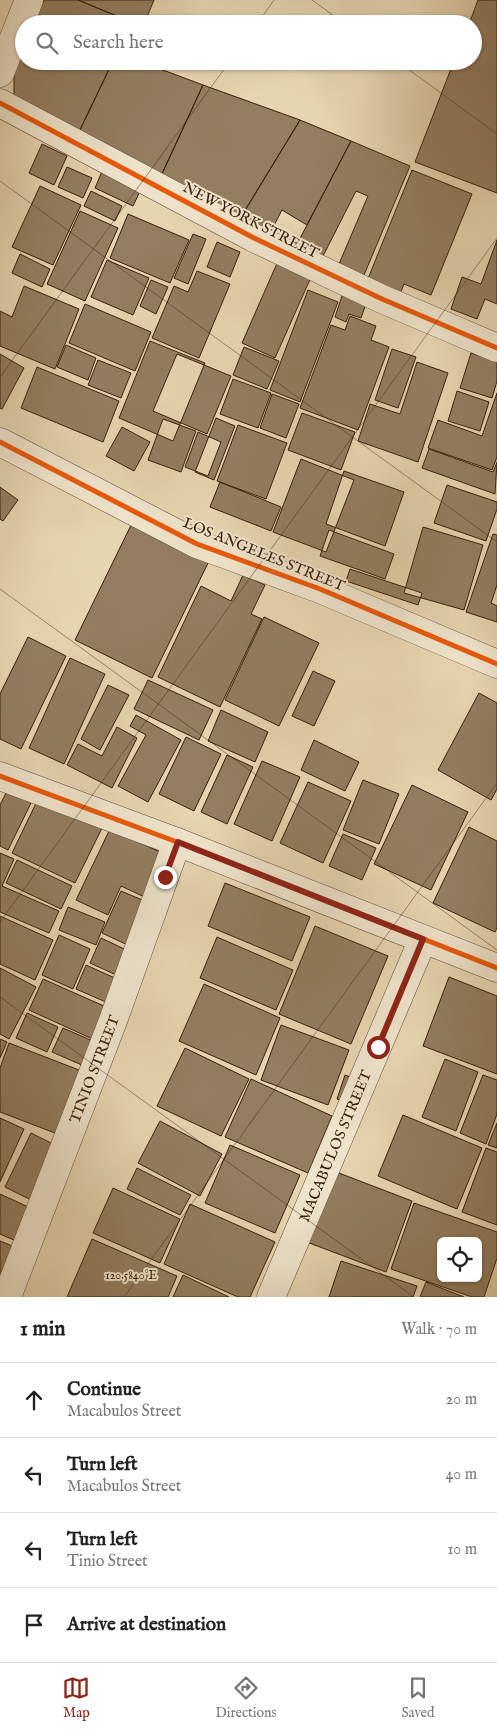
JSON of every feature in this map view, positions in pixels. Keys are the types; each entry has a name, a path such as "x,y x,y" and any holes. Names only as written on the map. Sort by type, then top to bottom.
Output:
{"street":[{"path":"23,15 29,0"},
{"path":"0,73 15,35"},
{"name":"NEW YORK STREET","path":"0,103 252,237 382,299 497,348"},
{"name":"LOS ANGELES STREET","path":"0,442 197,544 320,589 497,664"},
{"path":"0,776 178,842 497,968"},
{"name":"TINIO STREET","path":"7,1297 114,1018 178,842"},
{"name":"MACABULOS STREET","path":"271,1297 423,939"}],"building":[{"path":"44,0 78,0 114,15 38,15"},
{"path":"78,0 154,0 148,15 114,15"},
{"path":"478,0 497,0 497,193 415,162 451,70 482,70 482,15 472,15"},
{"path":"15,67 15,70 109,70 79,132 14,100"},
{"path":"109,70 163,70 203,85 161,176 79,132"},
{"path":"203,85 300,120 241,217 161,176"},
{"path":"300,120 351,141 307,225 282,210 270,233 241,217"},
{"path":"351,141 410,166 364,275 339,264 368,196 356,191 322,258 296,246"},
{"path":"42,144 67,156 54,185 29,173"},
{"path":"67,167 92,178 83,198 58,187"},
{"path":"103,169 142,187 133,206 95,188"},
{"path":"412,170 472,194 431,295 404,284 400,294 367,281"},
{"path":"40,186 81,205 53,265 12,247"},
{"path":"91,191 122,206 115,221 84,206"},
{"path":"80,211 118,228 85,301 47,284"},
{"path":"128,214 189,240 170,283 110,258"},
{"path":"193,234 206,239 188,284 174,278"},
{"path":"497,240 497,304 485,299 477,319 451,309 462,277 481,284"},
{"path":"217,242 240,252 230,277 207,267"},
{"path":"20,254 50,269 42,287 12,273"},
{"path":"107,260 149,278 133,315 91,297"},
{"path":"278,261 312,275 275,358 242,343"},
{"path":"197,271 230,284 199,358 152,338 174,286 188,292"},
{"path":"151,280 168,287 156,314 140,306"},
{"path":"24,286 79,309 55,369 0,346 0,311 12,317"},
{"path":"308,290 338,302 300,402 270,390"},
{"path":"344,290 368,298 361,318 349,314 346,322 335,317"},
{"path":"85,304 151,332 135,371 69,343"},
{"path":"350,316 376,326 371,340 389,347 358,430 300,408 331,325 345,330"},
{"path":"150,341 205,363 173,441 119,418"},
{"path":"66,345 96,358 88,380 57,367"},
{"path":"244,347 279,361 267,389 233,375"},
{"path":"392,349 416,357 398,408 375,400"},
{"path":"471,353 497,361 497,381 492,398 460,388"},
{"path":"0,354 24,368 2,409 0,408"},
{"path":"177,354 231,376 207,434 153,411"},
{"path":"98,360 131,373 121,398 88,385"},
{"path":"417,362 448,373 418,462 358,441 370,404 400,414"},
{"path":"37,367 119,401 103,442 21,408"},
{"path":"233,379 271,393 258,428 220,414"},
{"path":"457,391 489,402 480,431 448,421"},
{"path":"497,393 497,457 492,470 428,448 438,420 482,436"},
{"path":"272,394 299,404 286,438 260,428"},
{"path":"302,413 355,432 341,470 288,450"},
{"path":"216,418 235,426 214,480 195,472"},
{"path":"163,419 196,431 181,472 148,460"},
{"path":"238,425 287,443 266,499 217,481"},
{"path":"122,427 150,442 134,471 106,456"},
{"path":"198,432 221,442 208,476 185,467"},
{"path":"429,449 493,472 497,462 495,494 422,468"},
{"path":"301,459 354,480 326,552 273,532"},
{"path":"344,471 404,492 385,546 326,524"},
{"path":"220,482 281,507 271,531 210,507"},
{"path":"447,485 497,502 497,509 486,541 434,523"},
{"path":"0,487 18,500 3,521 0,519"},
{"path":"133,521 210,559 152,678 75,640"},
{"path":"423,527 483,545 464,610 404,593"},
{"path":"329,530 394,554 385,579 320,556"},
{"path":"493,534 497,535 497,585 491,603 497,606 497,622 466,612"},
{"path":"350,569 422,593 418,605 346,581"},
{"path":"243,575 265,585 251,614 262,619 220,707 158,677 201,586 231,601"},
{"path":"264,617 319,643 279,726 225,700"},
{"path":"28,637 66,656 21,749 0,739 0,694"},
{"path":"70,658 105,674 64,764 29,748"},
{"path":"313,671 335,681 314,726 292,716"},
{"path":"148,680 213,710 199,740 134,709"},
{"path":"108,685 129,695 100,750 81,739"},
{"path":"479,693 497,703 497,789 491,800 438,770"},
{"path":"221,710 268,732 255,762 208,741"},
{"path":"136,715 181,740 148,802 118,786 146,735 130,726"},
{"path":"117,727 137,738 112,788 67,765 78,744 102,756"},
{"path":"186,737 221,754 194,811 159,794"},
{"path":"314,740 359,762 345,791 301,770"},
{"path":"227,755 253,767 227,824 201,812"},
{"path":"262,761 300,777 272,841 234,824"},
{"path":"363,780 399,794 379,844 343,830"},
{"path":"308,782 351,801 323,863 280,843"},
{"path":"412,785 468,812 431,890 374,864"},
{"path":"9,787 33,799 8,850 0,846 0,805"},
{"path":"39,797 102,828 75,883 12,853"},
{"path":"469,827 497,841 497,928 495,932 433,903"},
{"path":"110,829 171,857 151,900 121,886 108,915 76,900"},
{"path":"343,834 376,848 362,880 329,866"},
{"path":"0,853 14,859 2,886 59,911 49,933 0,912"},
{"path":"17,860 72,886 61,909 6,883"},
{"path":"225,883 310,917 292,961 208,926"},
{"path":"121,891 154,905 134,948 102,933"},
{"path":"68,907 105,922 96,945 59,930"},
{"path":"0,916 53,940 35,980 0,964"},
{"path":"315,926 388,956 351,1044 279,1014"},
{"path":"59,935 90,949 73,989 42,975"},
{"path":"217,937 293,970 276,1010 200,978"},
{"path":"101,938 137,955 125,979 90,963"},
{"path":"86,965 126,983 115,1006 76,989"},
{"path":"0,968 36,987 9,1039 0,1034"},
{"path":"449,977 497,996 497,1074 423,1046"},
{"path":"43,979 113,1010 99,1042 29,1010"},
{"path":"204,984 280,1018 256,1075 179,1041"},
{"path":"27,1013 58,1027 47,1052 16,1038"},
{"path":"281,1025 349,1050 328,1105 261,1080"},
{"path":"63,1028 102,1045 91,1069 52,1052"},
{"path":"0,1039 7,1042 0,1058"},
{"path":"9,1043 92,1075 68,1138 0,1112 0,1068"},
{"path":"185,1048 249,1079 221,1136 157,1106"},
{"path":"445,1059 478,1072 456,1131 422,1117"},
{"path":"345,1075 360,1081 353,1104 337,1099"},
{"path":"483,1075 497,1080 497,1114 486,1144 460,1133"},
{"path":"251,1079 332,1116 308,1173 225,1137"},
{"path":"403,1115 482,1148 457,1209 378,1176"},
{"path":"0,1118 24,1129 0,1182"},
{"path":"160,1121 222,1154 200,1196 138,1163"},
{"path":"497,1123 497,1148 488,1145"},
{"path":"31,1133 61,1148 35,1202 5,1187"},
{"path":"230,1145 300,1175 275,1233 205,1203"},
{"path":"486,1148 497,1152 497,1225 462,1212"},
{"path":"137,1168 191,1195 180,1215 127,1189"},
{"path":"331,1170 412,1201 386,1272 304,1241"},
{"path":"113,1188 180,1219 160,1263 93,1233"},
{"path":"0,1194 35,1210 21,1243 0,1234"},
{"path":"414,1203 497,1232 497,1258 484,1297 472,1297 391,1269"},
{"path":"190,1204 275,1242 250,1297 238,1297 164,1264"},
{"path":"92,1239 177,1276 168,1297 67,1297"},
{"path":"0,1241 15,1247 0,1282"},
{"path":"341,1261 417,1286 413,1297 329,1297"},
{"path":"183,1275 229,1297 173,1297"},
{"path":"426,1282 464,1297 420,1297"}],"cycle path":[{"path":"0,103 252,237 382,299 497,348"},
{"path":"0,442 197,544 320,589 497,664"},
{"path":"0,776 177,842 497,968"}],"route":[{"path":"165,877 178,842 423,939 378,1047"}]}
